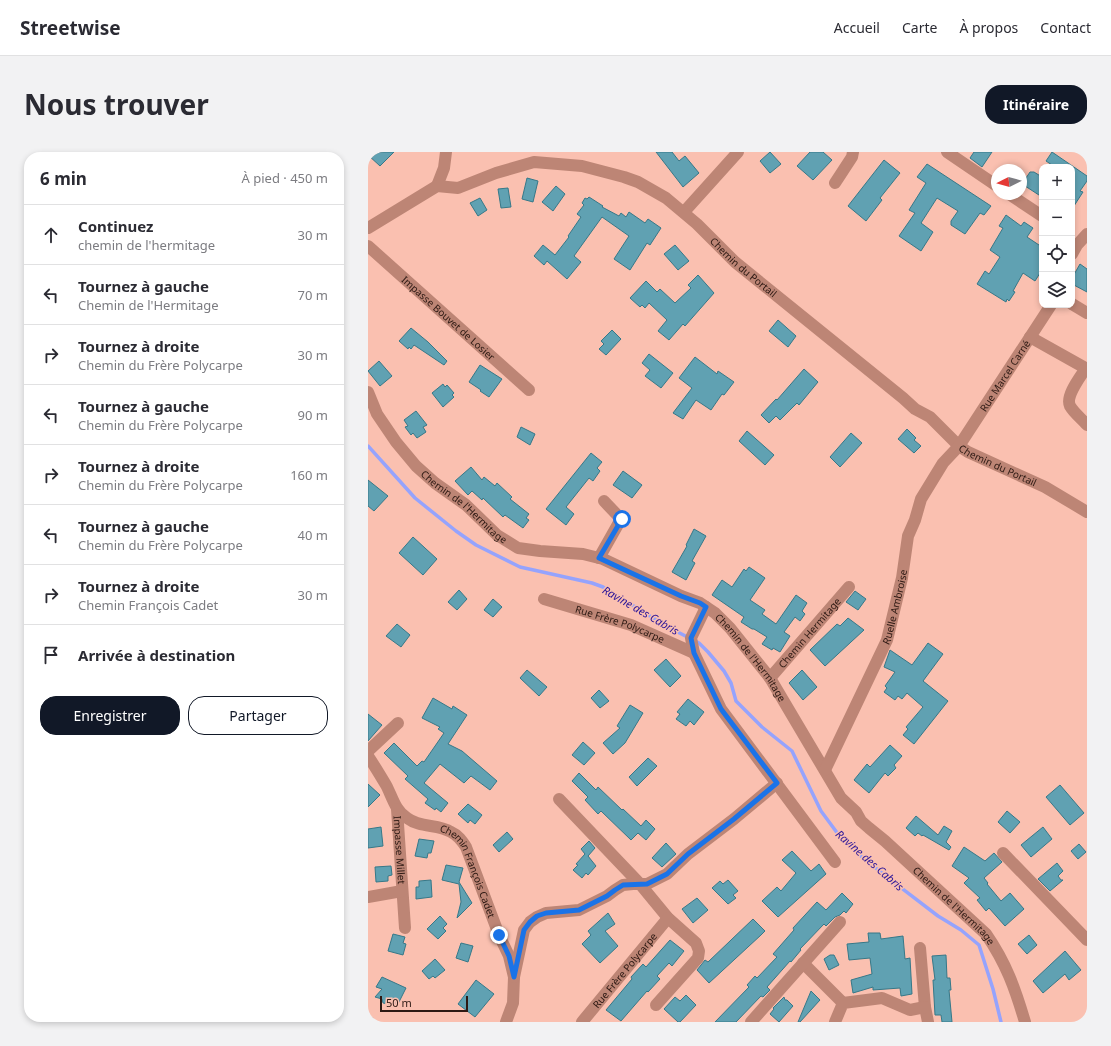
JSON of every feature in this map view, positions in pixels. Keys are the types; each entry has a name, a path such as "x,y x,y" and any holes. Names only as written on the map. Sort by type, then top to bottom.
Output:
{"street":[{"path":"368,228 437,186 444,168 446,152"},
{"path":"684,212 738,152"},
{"path":"835,183 852,157 853,152"},
{"path":"946,152 991,182"},
{"name":"Chemin du Portail","path":"437,186 458,188 496,173 534,162 582,166 638,182 666,198 684,212 735,262 915,409 930,417 959,446 968,452 1045,487 1087,512"},
{"path":"1018,200 1039,214"},
{"path":"1075,248 1080,237"},
{"name":"Impasse Bouvet de Losier","path":"368,246 529,390"},
{"path":"1075,306 1087,313"},
{"name":"Rue Marcel Carné","path":"959,446 1049,308"},
{"path":"1030,337 1086,369 1072,391 1069,401 1070,405 1087,425"},
{"name":"Chemin de l'Hermitage","path":"368,392 377,414 396,442 416,466 435,483 466,505 497,535 518,548 583,554 599,558 681,596 700,603 715,613 730,628 770,678 841,798 856,812 862,821 986,934 998,952 1015,987 1026,1022"},
{"name":"Ruelle Ambroise","path":"825,770 887,640 902,578 908,536 922,499 943,463 959,446"},
{"path":"599,558 622,519 604,501"},
{"name":"Chemin Hermitage","path":"770,678 849,587"},
{"name":"Rue Frère Polycarpe","path":"544,599 631,625 694,653"},
{"path":"706,607 691,638 694,653 721,709 835,862"},
{"path":"368,751 398,723"},
{"name":"Chemin François Cadet","path":"368,756 386,785 397,809 407,819 451,832 459,838 466,847 499,935 509,956 514,977 513,1003 506,1022"},
{"path":"514,977 524,930 537,916 546,913 579,910 607,896 623,885 640,884 653,881 667,874 688,854 734,819 777,783"},
{"path":"559,799 640,884 668,918 696,943 699,951 698,958 656,1005"},
{"name":"Impasse Millet","path":"397,809 405,928"},
{"path":"1003,853 1087,940"},
{"name":"Impasse Millet","path":"368,897 402,891"},
{"name":"Rue Frère Polycarpe","path":"582,1022 668,918"},
{"path":"751,1022 840,922"},
{"path":"920,948 925,1007 928,1022"},
{"path":"803,963 843,1003"},
{"path":"843,1003 882,998 910,1010 925,1007"},
{"path":"835,1022 843,1003"}],"building":[{"path":"368,152 394,152 380,166 368,155"},
{"path":"656,152 672,152 679,161 685,156 699,173 683,187"},
{"path":"770,152 781,164 770,173 760,161"},
{"path":"810,152 823,152 832,160 813,180 797,166"},
{"path":"974,152 992,152 982,167 970,158"},
{"path":"1052,152 1070,164 1050,164 1046,161"},
{"path":"884,160 900,173 880,198 882,200 866,221 848,206"},
{"path":"927,164 991,206 984,215 980,213 965,234 951,225 951,221 958,211 937,198 921,223 933,232 921,251 899,236 915,213 909,210 926,183 917,177"},
{"path":"1075,168 1087,176 1087,181 1080,191 1083,192 1075,204"},
{"path":"1030,172 1034,172 1039,175 1039,195 1027,187 1027,176"},
{"path":"527,178 538,181 533,202 522,199"},
{"path":"556,186 565,194 553,211 542,202"},
{"path":"508,188 511,207 501,208 498,189"},
{"path":"589,197 603,206 602,207 619,216 621,213 626,217 629,212 645,223 648,219 661,228 650,245 647,243 630,270 614,259 629,236 602,217 574,256 581,262 567,279 547,261 544,265 534,256 543,245 555,255 569,237 568,236 581,217 577,214 584,205 582,203 585,198 587,199"},
{"path":"480,198 487,210 478,216 470,203"},
{"path":"1006,215 1021,226 1024,222 1033,228 1027,237 1039,245 1039,275 1035,281 1023,273 1013,291 1015,292 1009,301 1007,299 1006,302 977,284 985,271 989,274 1000,257 990,250 1003,228 999,226"},
{"path":"675,245 689,261 678,270 664,254"},
{"path":"1080,264 1087,269 1087,292 1075,286 1075,273"},
{"path":"698,275 714,293 685,326 683,324 669,340 658,331 667,320 649,303 645,308 642,305 640,307 630,298 646,281 657,292 660,289 675,303 691,288 688,285"},
{"path":"778,320 796,336 788,347 769,331"},
{"path":"411,328 447,361 444,365 414,345 411,349 409,347 408,349 399,341"},
{"path":"612,330 621,339 606,355 599,349 604,344 601,341"},
{"path":"649,354 673,373 661,388 645,376 650,370 642,363"},
{"path":"695,357 717,374 718,371 734,382 724,395 722,394 711,410 696,400 683,419 673,413 692,388 679,378"},
{"path":"379,361 392,376 380,386 368,371"},
{"path":"480,365 502,379 489,397 469,382"},
{"path":"804,369 818,382 799,405 797,403 780,420 776,416 769,423 761,415 776,399 777,400"},
{"path":"443,384 445,387 447,385 454,393 452,395 454,397 443,407 432,393"},
{"path":"416,411 427,425 423,427 426,432 417,438 413,433 411,435 405,427 408,426 404,420"},
{"path":"521,427 535,434 530,445 517,437"},
{"path":"907,429 916,438 914,440 921,446 914,453 898,439"},
{"path":"747,431 774,455 765,465 739,441"},
{"path":"851,433 862,443 840,467 830,457"},
{"path":"591,453 602,462 597,468 600,471 593,481 589,478 566,507 574,514 566,525 546,509"},
{"path":"471,467 482,480 484,477 495,486 497,483 512,497 510,499 529,514 526,518 529,520 523,528 505,515 503,517 483,498 482,500 472,491 468,495 455,481"},
{"path":"623,471 642,485 632,498 613,485"},
{"path":"368,480 388,496 374,511 368,506"},
{"path":"694,529 706,536 692,561 695,563 686,580 672,572 687,546 686,545"},
{"path":"413,537 437,559 423,575 399,553"},
{"path":"749,567 765,578 750,600 765,610 762,614 776,624 796,595 807,603 802,611 805,614 800,621 795,617 784,632 790,636 780,652 773,648 772,650 762,644 767,637 741,622 744,617 712,595 722,580 732,587 744,569 746,571"},
{"path":"459,590 467,599 457,610 448,602"},
{"path":"855,591 866,599 858,610 846,602"},
{"path":"493,599 502,607 493,617 484,610"},
{"path":"848,618 864,630 825,666 810,650 837,624 840,626"},
{"path":"397,624 410,635 401,647 386,636"},
{"path":"928,643 943,654 923,681 948,701 914,744 903,735 908,729 906,727 923,707 907,693 902,699 898,696 895,700 884,692 887,688 885,686 895,672 884,667 890,650 912,665"},
{"path":"666,659 681,676 670,687 654,670"},
{"path":"527,670 547,687 539,696 520,678"},
{"path":"802,670 817,687 803,700 789,683"},
{"path":"599,690 609,701 600,708 591,698"},
{"path":"433,698 452,709 453,706 467,715 448,744 462,751 497,781 490,790 471,776 464,783 440,764 424,783 448,803 441,812 425,803 428,799 405,779 408,776 384,753 394,743 417,766 422,761 424,762 444,733 438,729 440,727 422,718"},
{"path":"688,699 704,712 694,725 690,721 686,726 676,719 680,714 677,712"},
{"path":"630,705 643,713 625,743 613,754 603,743 620,728 617,726"},
{"path":"368,714 382,725 368,741"},
{"path":"583,742 595,753 584,765 572,755"},
{"path":"890,745 902,756 894,765 896,768 888,776 885,773 869,793 854,780 867,764 870,767"},
{"path":"648,758 657,766 637,786 629,777"},
{"path":"579,773 596,790 598,787 641,826 646,820 655,829 646,840 638,833 631,840 601,811 598,814 585,800 588,797 572,781"},
{"path":"368,784 380,795 368,807"},
{"path":"1060,785 1084,813 1070,825 1046,797"},
{"path":"468,804 482,815 475,824 470,820 468,823 458,814"},
{"path":"1007,811 1020,822 1010,833 998,822"},
{"path":"916,816 938,835 944,826 952,831 946,842 951,847 949,850 923,835 922,836 918,833 915,836 906,828"},
{"path":"381,827 383,846 368,848 368,829"},
{"path":"1043,827 1052,839 1031,857 1021,845"},
{"path":"507,832 513,839 499,852 493,845"},
{"path":"419,839 434,841 431,853 428,853 427,858 415,856"},
{"path":"589,841 595,848 588,856 596,866 588,875 586,873 582,878 573,870 585,854 581,849"},
{"path":"666,843 676,854 662,867 652,858"},
{"path":"1079,844 1086,852 1078,859 1071,851"},
{"path":"964,847 985,861 994,853 1002,862 984,878 1001,901 1010,893 1024,909 1005,926 989,908 986,911 977,900 980,898 964,883 969,878 952,866"},
{"path":"792,851 811,871 819,864 826,874 778,917 762,901 777,887 781,891 796,873 782,860"},
{"path":"1057,863 1063,871 1058,876 1061,880 1063,880 1050,891 1038,879"},
{"path":"446,865 463,868 459,882 472,903 457,918 461,902 459,884 442,880"},
{"path":"391,866 392,875 388,876 388,881 376,882 375,867"},
{"path":"431,880 432,897 416,899 416,887 419,887 419,881"},
{"path":"728,880 738,891 733,895 736,898 728,904 712,888 720,881 723,884"},
{"path":"842,893 853,904 846,913 844,911 826,926 824,924 767,987 770,990 763,997 761,996 736,1022 715,1022 749,987 747,985 755,976 757,978 777,957 773,954 794,930 793,928 817,902 826,910"},
{"path":"697,898 708,910 693,923 682,909"},
{"path":"608,913 615,924 605,931 618,946 600,963 582,944 591,935 588,931"},
{"path":"440,916 447,924 443,928 446,931 438,939 427,929"},
{"path":"753,919 765,931 709,983 697,970 705,960 708,962"},
{"path":"868,933 880,933 881,939 903,936 905,959 910,958 912,994 901,996 900,988 873,990 873,987 853,993 851,980 872,974 870,958 849,960 847,944 869,942"},
{"path":"393,934 405,937 403,943 406,944 403,955 388,951"},
{"path":"1029,935 1037,945 1027,954 1018,944"},
{"path":"670,940 684,951 672,966 669,963 657,976 660,979 648,992 647,991 621,1021 606,1010 632,979 631,977 643,964 646,967"},
{"path":"461,943 473,946 468,962 456,958"},
{"path":"1065,951 1081,970 1069,980 1065,974 1043,993 1033,981"},
{"path":"830,955 834,955 839,965 829,970 824,959"},
{"path":"946,955 947,978 950,978 951,990 949,990 952,1022 942,1022 941,1015 935,1015 933,980 935,980 932,956"},
{"path":"435,959 445,970 435,978 433,976 429,979 422,971"},
{"path":"382,977 406,988 397,1006 383,1003 382,999 375,997 382,989 376,987"},
{"path":"476,980 494,994 475,1017 458,1004"},
{"path":"811,991 820,1000 800,1022 798,1022"},
{"path":"686,995 696,1005 680,1022 678,1022 664,1009 675,997 680,1001"},
{"path":"784,997 785,1000 793,1006 779,1022 770,1014 774,1009 773,1008"}],"waterway":[{"name":"Ravine des Cabris","path":"368,446 415,498 476,545 520,567 592,583 603,587 666,626 699,643 724,671 731,683 736,701 762,727 792,751 821,811 838,834 857,853 887,877 938,916 961,930 979,945 993,989 1001,1022"}],"route":[{"path":"499,935 509,956 514,977 524,930 537,916 546,913 579,910 607,896 623,885 647,884 667,874 688,854 734,819 777,783 721,709 694,653 691,638 706,607 599,558 622,519"}]}
